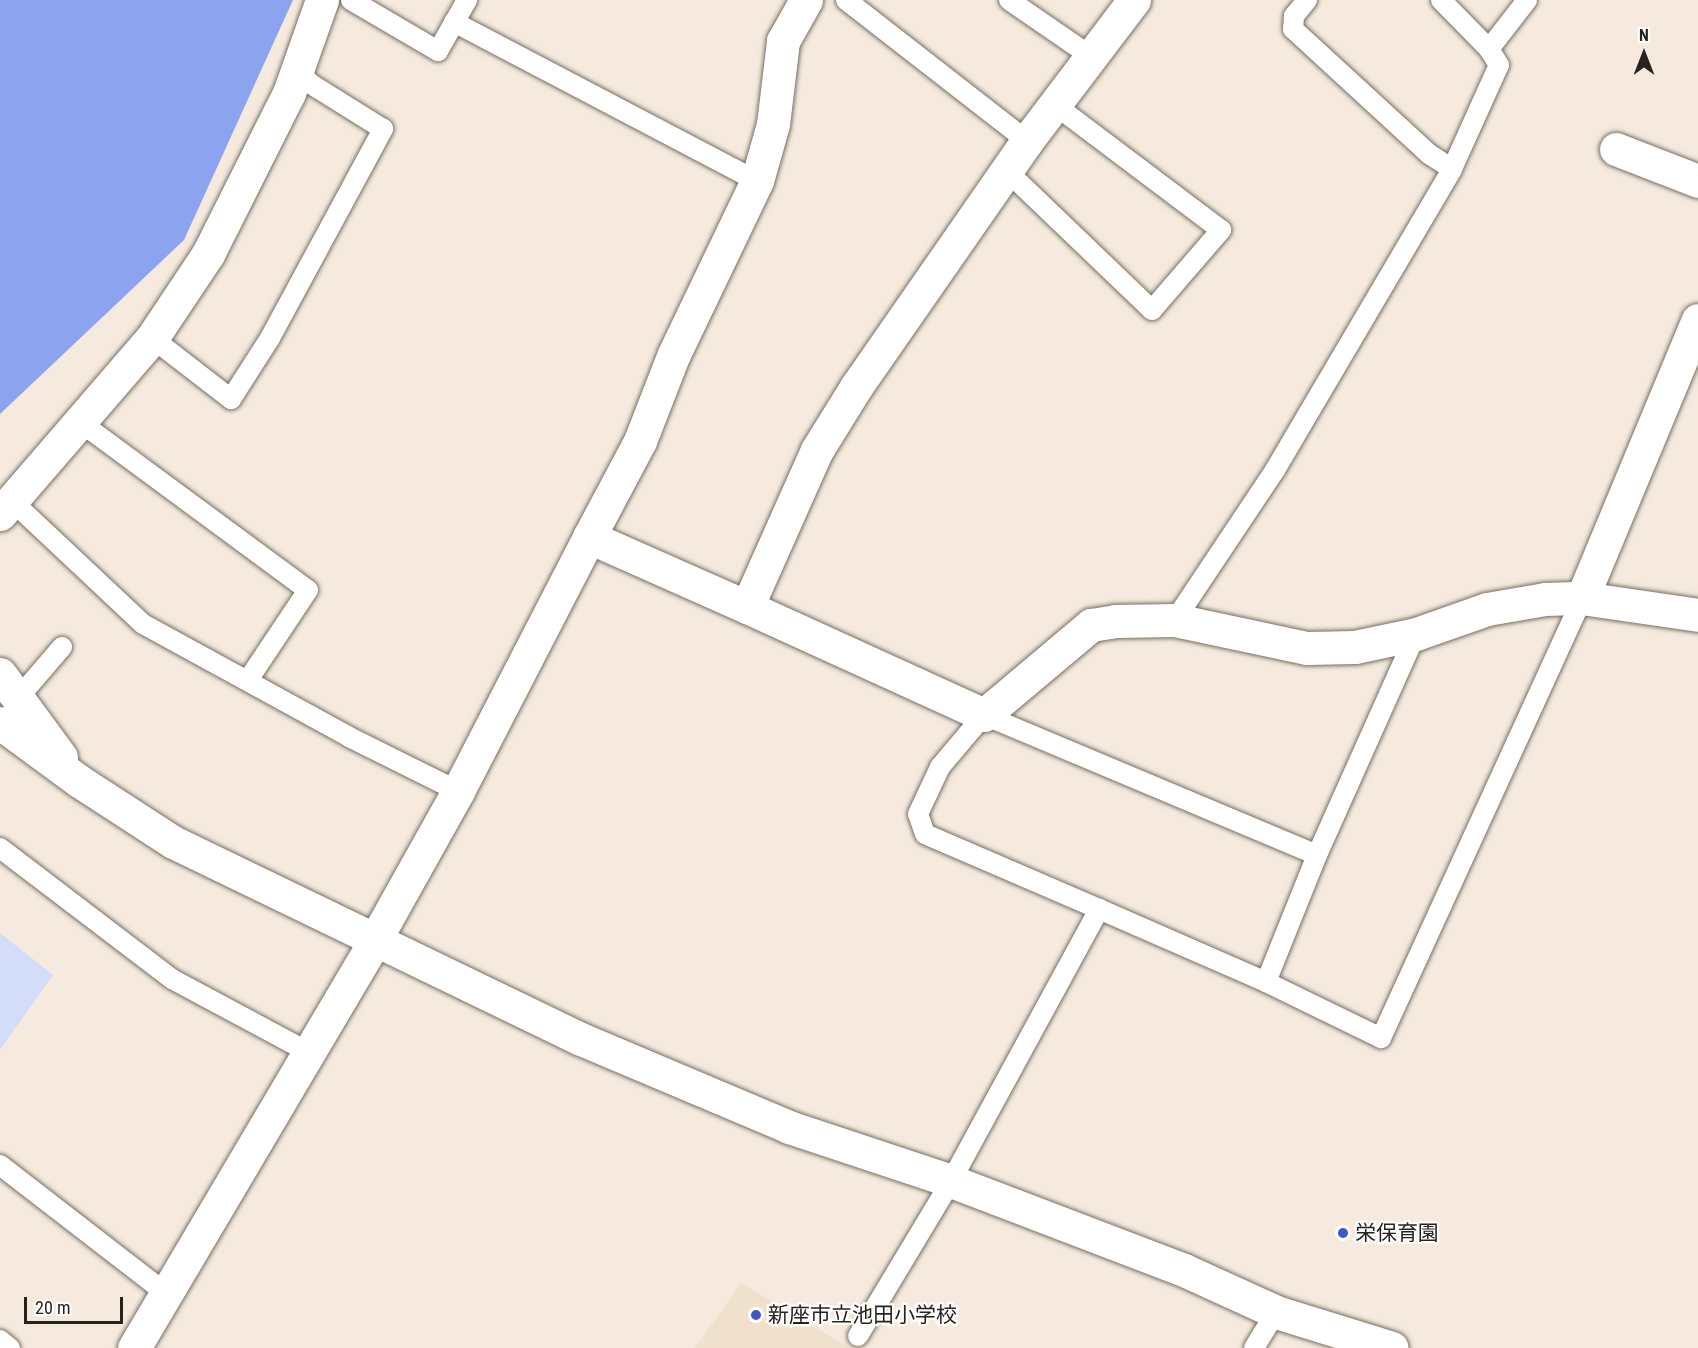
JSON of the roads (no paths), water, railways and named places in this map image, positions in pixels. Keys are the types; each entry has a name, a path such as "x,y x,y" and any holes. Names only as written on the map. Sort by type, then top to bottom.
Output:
{"street":[{"path":"6,508 152,338 208,254 289,93 322,0"},
{"path":"134,1348 168,1294 376,938 458,791 588,537 640,441 674,354 758,181 773,124 783,41 806,0"},
{"path":"747,608 817,450 856,387 1027,141 1089,55 1134,0"},
{"path":"1616,149 1698,181"},
{"path":"1582,598 1698,320"},
{"path":"588,537 984,715 1091,625 1175,620 1306,648 1355,647 1416,634 1487,609 1545,599 1582,598 1698,615"},
{"path":"6,698 79,781 173,842 376,938 581,1039 767,1118 951,1181 1184,1270 1276,1312 1392,1348"}],"lane":[{"path":"351,0 438,51 467,0"},
{"path":"846,0 1027,141"},
{"path":"1010,0 1089,55"},
{"path":"1307,0 1294,16 1293,29 1429,154 1452,169"},
{"path":"1175,620 1275,470 1452,169 1499,65 1489,49 1441,0"},
{"path":"1489,49 1527,0"},
{"path":"454,22 758,181"},
{"path":"152,338 231,399 281,317 383,129 311,84 297,70"},
{"path":"1006,171 1152,310 1221,231 1054,104"},
{"path":"80,422 308,590 248,680"},
{"path":"6,508 143,624 458,791"},
{"path":"1317,855 984,715 940,767 918,814 926,834 1266,982 1381,1038 1582,598"},
{"path":"1266,982 1317,855 1416,634"},
{"path":"6,698 62,647"},
{"path":"0,848 172,980 308,1052"},
{"path":"858,1336 951,1181 1099,909"},
{"path":"0,1165 168,1294"},
{"path":"1254,1348 1276,1312"},
{"path":"0,1340 10,1348"}],"place":[{"name":"栄保育園","path":"1343,1233"},
{"name":"新座市立池田小学校","path":"756,1315"}]}
